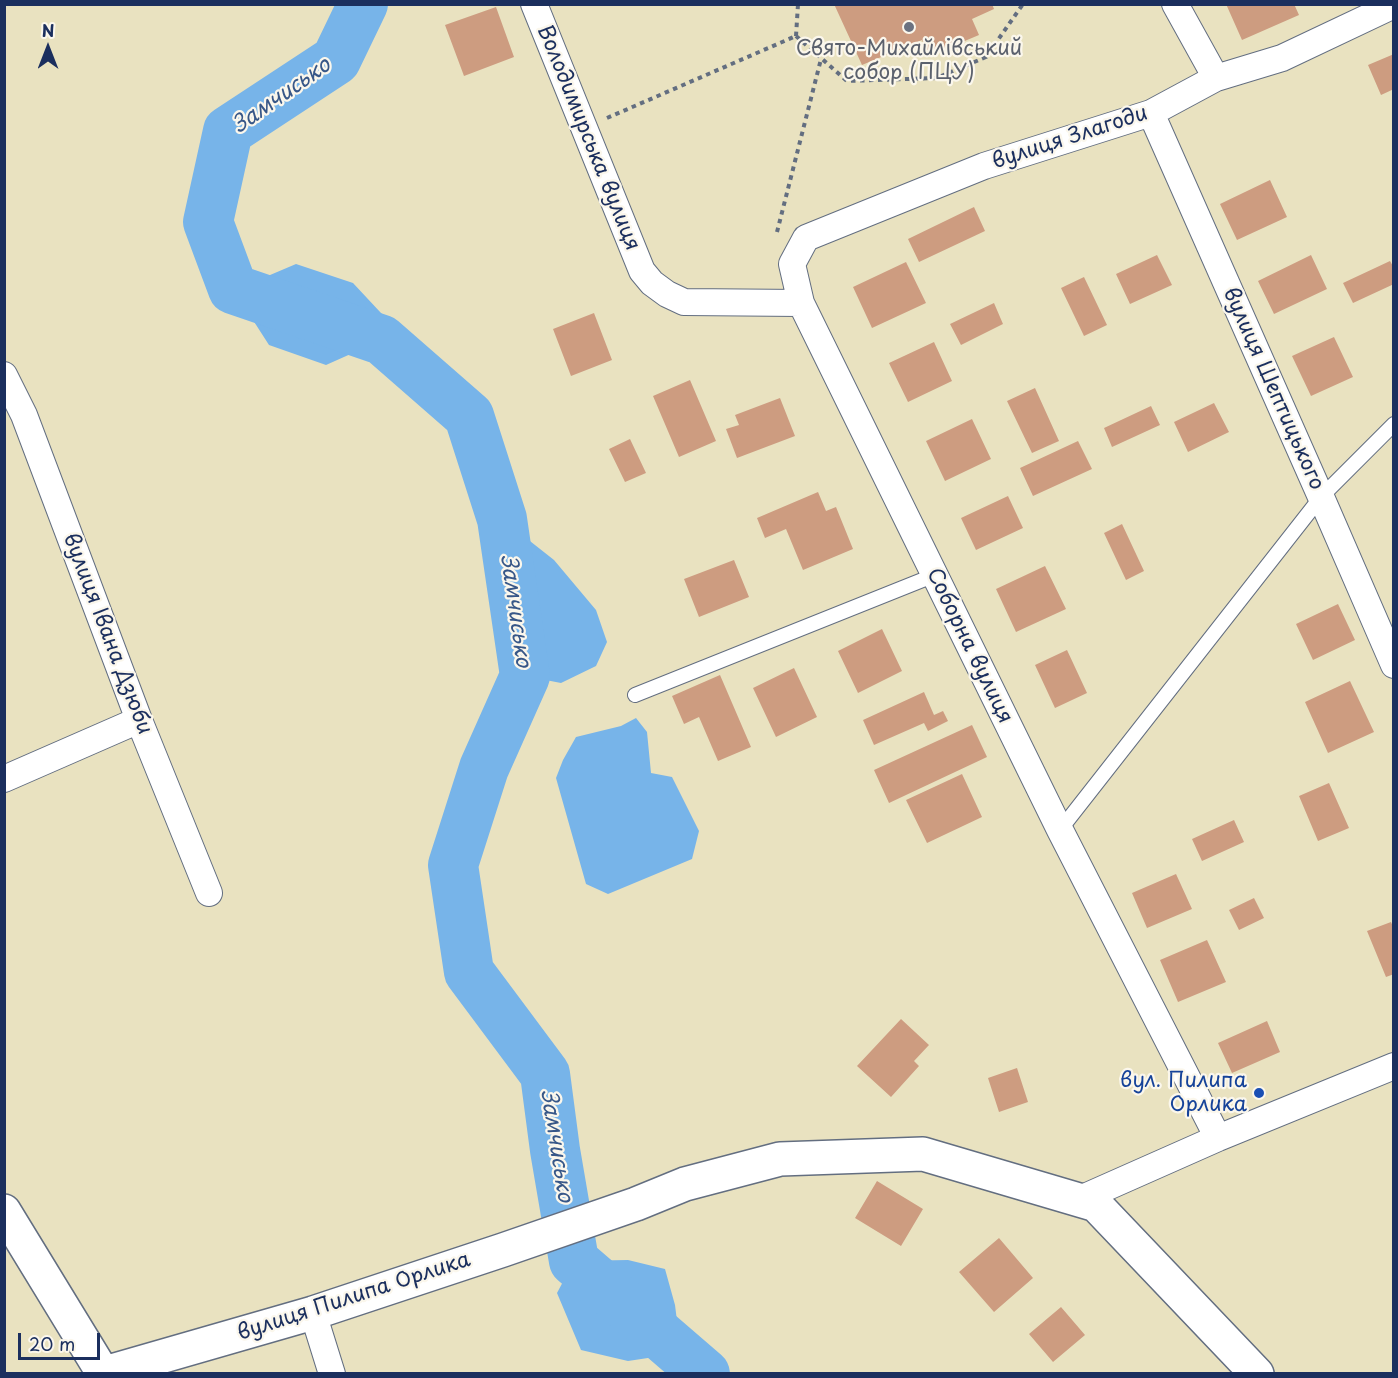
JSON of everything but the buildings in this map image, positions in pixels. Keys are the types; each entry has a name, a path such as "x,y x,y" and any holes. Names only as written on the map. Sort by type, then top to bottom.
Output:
{"street":[{"name":"Володимирська вулиця","path":"534,4 642,271 652,283 667,294 684,302 801,303"},
{"path":"1175,4 1216,78"},
{"name":"вулиця Злагоди","path":"801,303 792,264 806,238 984,166 1151,113 1216,78 1282,58 1394,5"},
{"name":"вулиця Шептицького","path":"1151,113 1394,665"},
{"name":"Соборна вулиця","path":"801,303 1060,830 1218,1138"},
{"name":"вулиця Івана Дзюби","path":"4,375 24,415 140,720 209,893"},
{"path":"4,779 140,720"},
{"path":"1078,1200 1218,1138 1394,1066"},
{"name":"вулиця Пилипа Орлика","path":"102,1373 313,1313 636,1204 685,1184 780,1159 923,1154 1078,1200"},
{"path":"1078,1200 1096,1205 1257,1374"},
{"path":"4,1211 102,1373"},
{"path":"313,1313 332,1374"}],"lane":[{"path":"1060,830 1322,497 1394,424"},
{"path":"635,695 935,575"}],"path":[{"path":"796,36 847,81 937,78 986,57 1023,4"},
{"path":"796,36 798,5"},
{"path":"583,127 796,36"},
{"path":"776,236 821,59"}],"water":[{"path":"296,264 353,283 395,328 382,340 326,365 269,345 233,289 245,279 263,278"},
{"path":"502,519 554,560 596,610 607,642 596,666 561,683 525,676 499,584"},
{"path":"636,718 647,732 651,773 672,777 699,831 692,859 608,894 586,884 556,778 576,737 621,726"},
{"path":"628,1260 665,1269 675,1305 681,1353 628,1361 581,1350 557,1293 574,1261"}],"waterway":[{"name":"Замчисько","path":"363,4 336,60 228,131 208,222 233,289 382,340 469,416 502,519 525,676 484,768 453,865 469,972 545,1074 574,1261 705,1374"}],"place":[{"name":"Свято-Михайлівський собор (ПЦУ)","path":"909,27"},
{"name":"вул. Пилипа Орлика","path":"1259,1093"}]}
